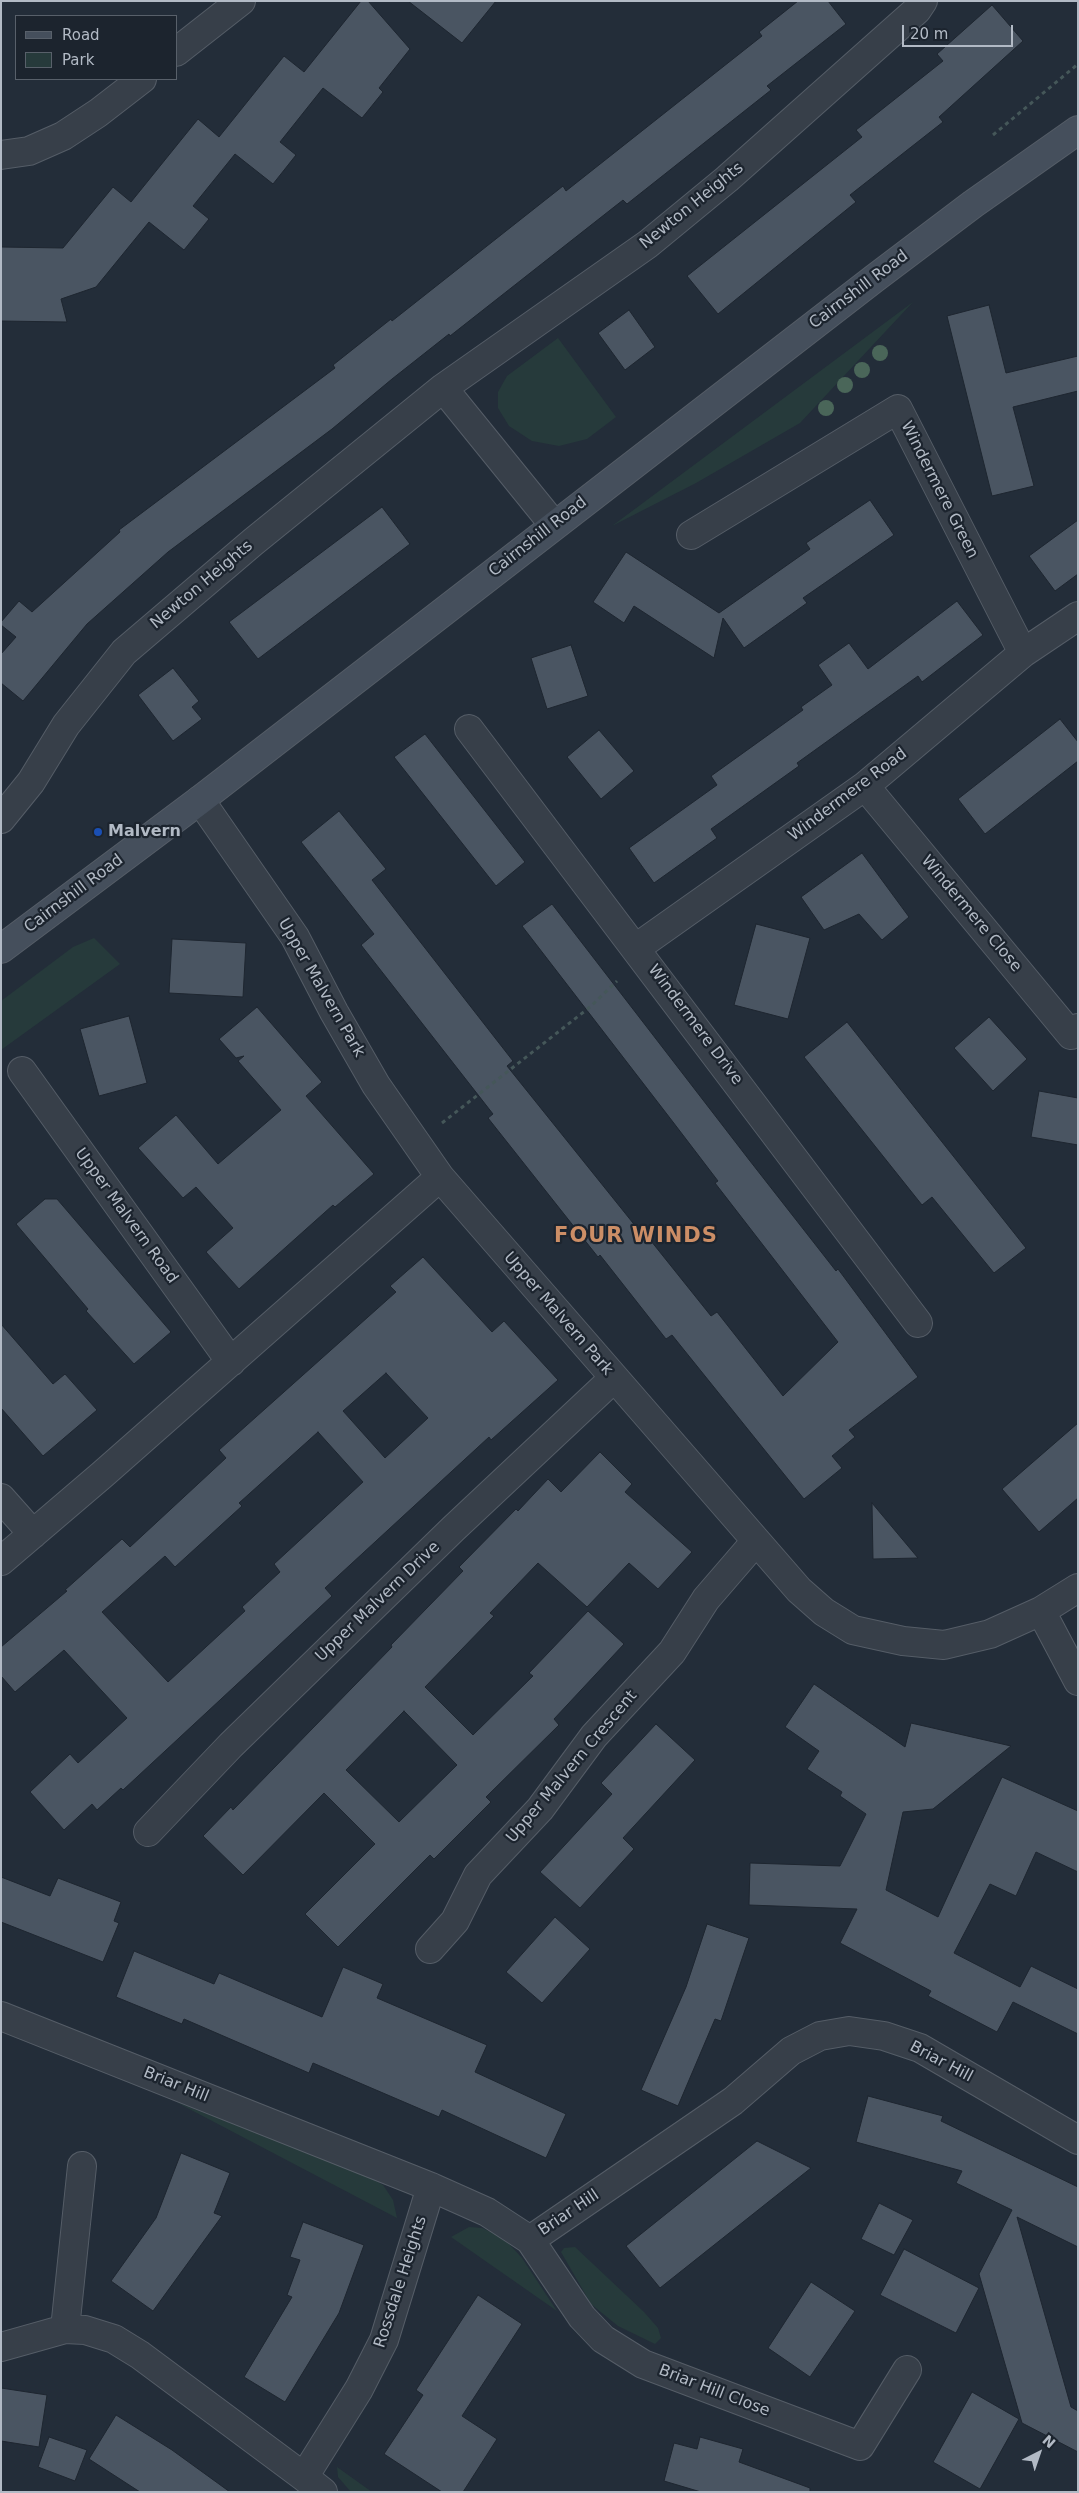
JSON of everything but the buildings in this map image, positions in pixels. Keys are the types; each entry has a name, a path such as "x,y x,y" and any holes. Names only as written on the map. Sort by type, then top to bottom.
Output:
{"street":[{"path":"178,50 241,1"},
{"name":"Newton Heights","path":"1,819 31,782 66,724 124,652 252,542 443,388 648,244 727,179 917,10 923,1"},
{"path":"1,155 29,151 63,136 98,113 141,80"},
{"name":"Cairnshill Road","path":"1,949 200,800 875,278 973,204 1078,130"},
{"path":"443,388 554,525"},
{"name":"Windermere Green","path":"691,535 898,409 1023,653"},
{"name":"Windermere Road","path":"640,952 865,786 1023,653 1078,616"},
{"name":"Windermere Drive","path":"469,729 640,952 918,1323"},
{"name":"Windermere Close","path":"865,786 1071,1035 1078,1028"},
{"name":"Upper Malvern Park","path":"200,800 295,938 334,1012 376,1084 440,1176 799,1590 824,1612 853,1630 903,1641 944,1645 990,1634 1041,1611 1078,1588"},
{"name":"Upper Malvern Road","path":"22,1071 231,1362"},
{"path":"1,1561 231,1362 440,1176"},
{"name":"Upper Malvern Drive","path":"148,1832 231,1745 424,1556 614,1378"},
{"path":"1,1498 33,1534"},
{"name":"Upper Malvern Crescent","path":"430,1949 455,1921 478,1875 540,1809 594,1736 672,1652 706,1599 756,1541"},
{"path":"1041,1611 1078,1681"},
{"name":"Briar Hill","path":"1,2016 432,2187 487,2212 530,2240 734,2101 791,2051 820,2036 858,2032 884,2036 920,2048 1078,2140"},
{"path":"65,2329 82,2166"},
{"name":"Rossdale Heights","path":"1,2347 65,2329 85,2330 114,2339 140,2355 313,2485 384,2340 432,2187"},
{"name":"Briar Hill Close","path":"530,2240 582,2317 603,2339 643,2364 860,2446 907,2370"}],"path":[{"path":"993,136 1078,64"},
{"path":"416,1143 590,1007 640,952"}],"green space":[{"path":"913,302 800,423 696,483 612,526"},
{"path":"558,338 616,417 587,439 559,446 532,441 509,426 498,408 498,392 507,376"},
{"path":"94,938 120,964 1,1050 1,1001 73,947"},
{"path":"176,2102 364,2174 383,2185 393,2200 397,2218"},
{"path":"469,2227 482,2228 497,2235 509,2244 522,2258 557,2311 451,2237"},
{"path":"575,2247 644,2312 658,2328 661,2338 655,2344 618,2326 591,2304 561,2252 564,2248"},
{"path":"337,2467 372,2492 351,2492 338,2477"}],"place":[{"name":"Malvern","path":"98,832"}],"district":[{"name":"FOUR WINDS","path":"636,1237"}]}
